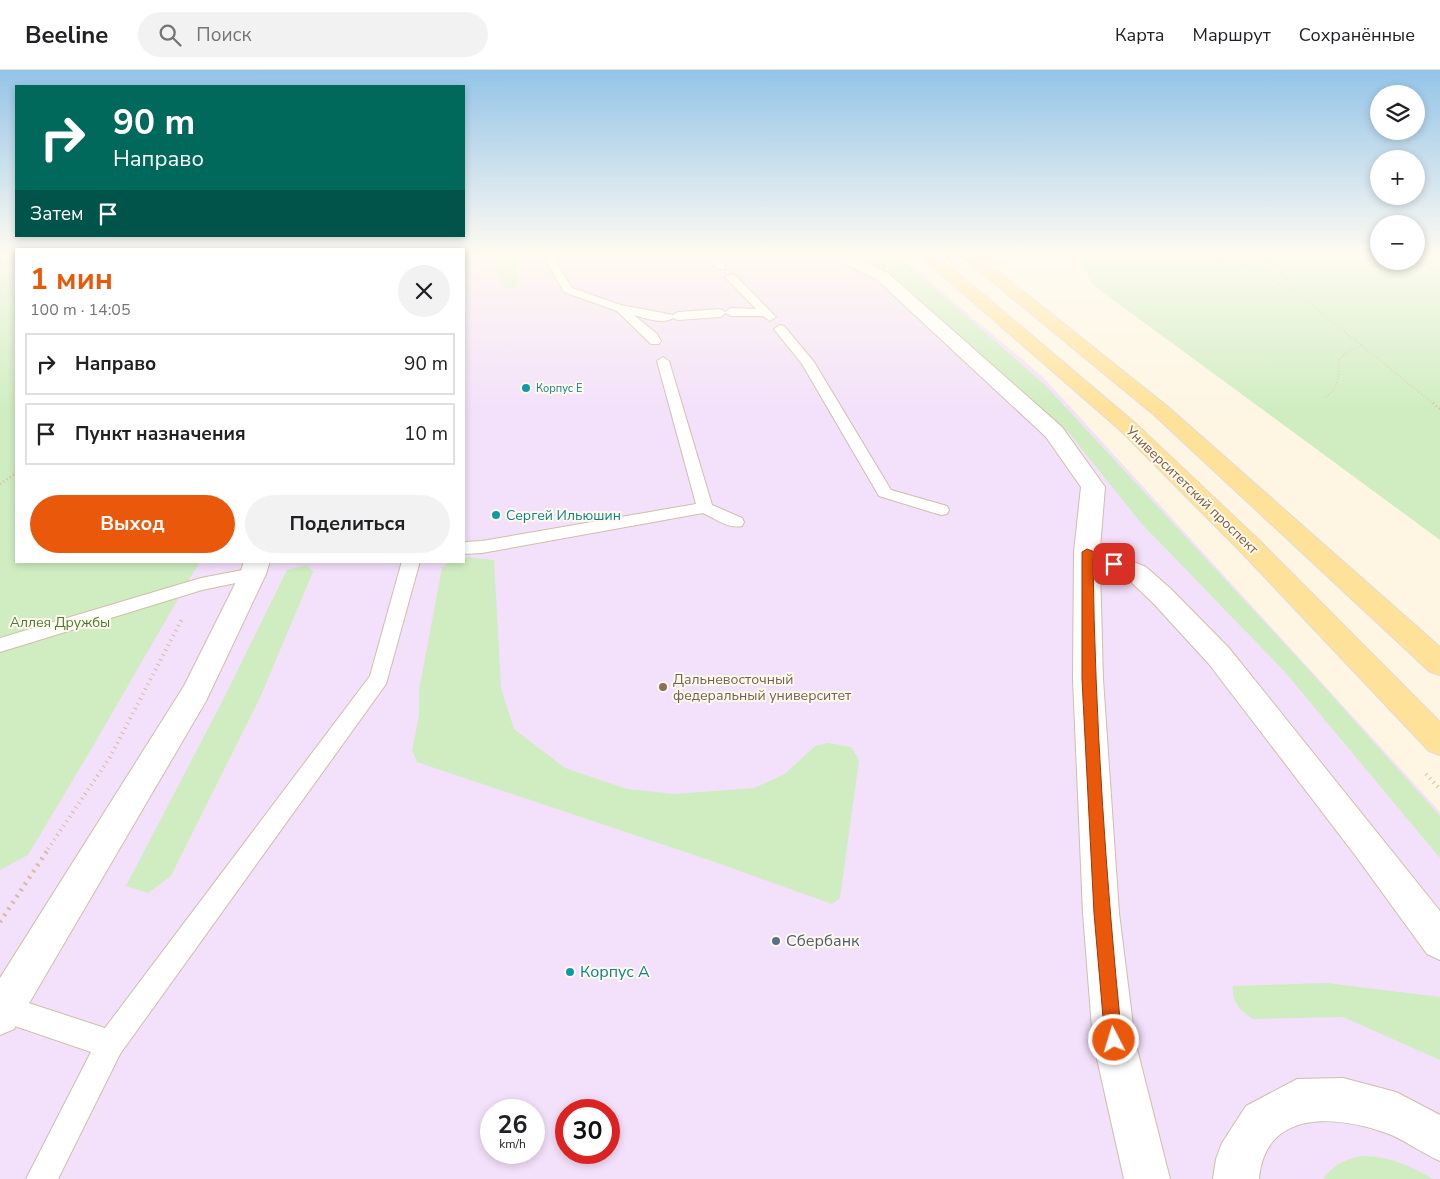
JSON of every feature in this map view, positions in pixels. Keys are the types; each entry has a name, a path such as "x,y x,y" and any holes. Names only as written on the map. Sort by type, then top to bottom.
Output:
{"main road":[{"name":"Университетский проспект","path":"989,308 1127,426 1250,546 1440,742"},
{"path":"1033,308 1160,410 1440,664"}],"street":[{"path":"917,308 1054,432 1093,487 1087,552 1088,679 1102,913 1113,1031 1147,1179"},
{"path":"1087,552 1137,574 1162,596 1220,656 1367,844 1440,942"},
{"path":"2,1012 195,693 255,568"},
{"path":"1236,1179 1238,1159 1261,1121 1297,1100 1343,1099 1396,1114 1440,1140"}],"lane":[{"path":"617,308 656,317 725,312 766,313"},
{"path":"617,308 653,337 655,341"},
{"path":"761,308 808,362 885,493 941,510"},
{"path":"663,361 705,508"},
{"path":"465,548 482,547 705,508 736,522"},
{"path":"42,1179 110,1044 379,679 410,563"},
{"path":"0,645 255,568"},
{"path":"2,1012 110,1044"}],"path":[{"path":"1315,308 1440,409"},
{"path":"1326,397 1337,388 1340,375 1338,360 1347,352 1361,345"},
{"path":"0,484 15,474"},
{"path":"0,922 110,757 200,584"}],"shaded area":[{"name":"Дальневосточный федеральный университет","path":"0,308 15,308 15,563 465,563 465,308 961,308 1043,377 1440,812 1440,1179 0,1179"}],"green space":[{"name":"Аллея Дружбы","path":"0,308 15,308 15,563 199,563 28,855 0,870"},
{"path":"929,308 957,308 1045,385 1308,669 1440,816 1440,858 1285,672 1141,523 1070,434"},
{"path":"1124,308 1440,308 1440,540"},
{"path":"465,558 494,560 501,688 514,729 565,768 627,789 674,794 754,788 785,774 815,746 828,743 851,747 859,760 840,898 832,904 712,861 417,762 412,750 419,716 419,690 442,568 447,563 465,563"},
{"path":"307,565 313,572 259,700 171,876 148,893 126,886 224,698 287,570"},
{"path":"1327,983 1440,997 1440,1060 1343,1017 1253,1019 1237,1005 1233,996 1233,986"},
{"path":"1362,1156 1372,1156 1399,1163 1433,1179 1323,1179 1340,1163"}],"place":[{"name":"Корпус E","path":"526,388"},
{"name":"Сергей Ильюшин","path":"496,515"},
{"name":"Дальневосточный федеральный университет","path":"663,687"},
{"name":"Сбербанк","path":"776,941"},
{"name":"Корпус A","path":"570,972"}],"route":[{"path":"1114,564 1087,552 1088,679 1102,913 1114,1040"}]}
